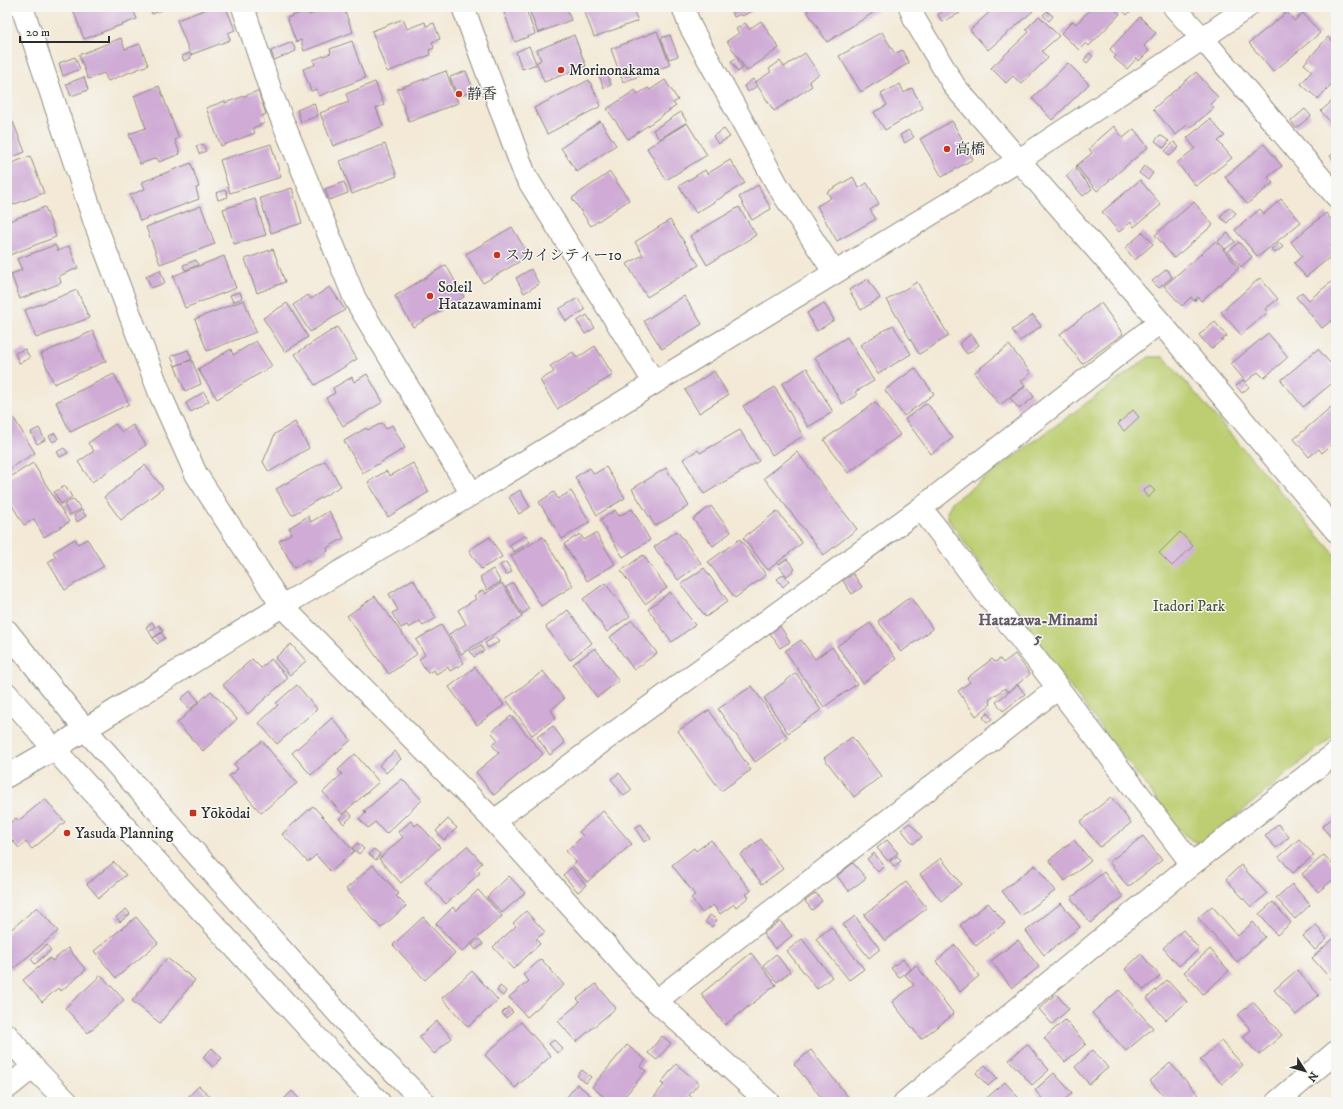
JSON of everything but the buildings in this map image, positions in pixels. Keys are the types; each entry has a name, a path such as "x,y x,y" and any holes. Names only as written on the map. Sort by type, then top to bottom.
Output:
{"street":[{"path":"22,7 95,223 161,396 196,474 282,606 494,821 656,1001 768,1102"},
{"path":"243,7 272,95 355,299 472,494"},
{"path":"463,7 525,175 654,382"},
{"path":"683,7 690,26 778,186 834,272"},
{"path":"910,7 915,20 955,87 1160,322 1336,531"},
{"path":"1174,7 1336,196"},
{"path":"7,776 54,749 84,728 282,606 472,494 1018,161 1104,102 1203,39 1247,7"},
{"path":"494,821 921,508 1160,322"},
{"path":"921,508 1192,864"},
{"path":"7,631 84,728 353,1030 424,1102"},
{"path":"656,1001 1058,688"},
{"path":"7,694 54,749 331,1053 379,1102"},
{"path":"905,1102 1192,864 1336,753"},
{"path":"7,1035 33,1067 66,1102"},
{"path":"1277,1102 1336,1052"},
{"path":"7,1088 33,1067"}],"green space":[{"name":"Itadori Park","path":"1149,357 1164,357 1336,556 1336,733 1203,844 1192,840 1182,833 1035,641 949,521 947,512 952,502"}],"place":[{"name":"Morinonakama","path":"561,70"},
{"name":"静香","path":"459,94"},
{"name":"高橋","path":"947,149"},
{"name":"スカイシティー10","path":"497,255"},
{"name":"Soleil Hatazawaminami","path":"430,296"},
{"name":"Yōkōdai","path":"193,813"},
{"name":"Yasuda Planning","path":"67,833"}],"district":[{"name":"Hatazawa-Minami 5","path":"1038,628"}]}
